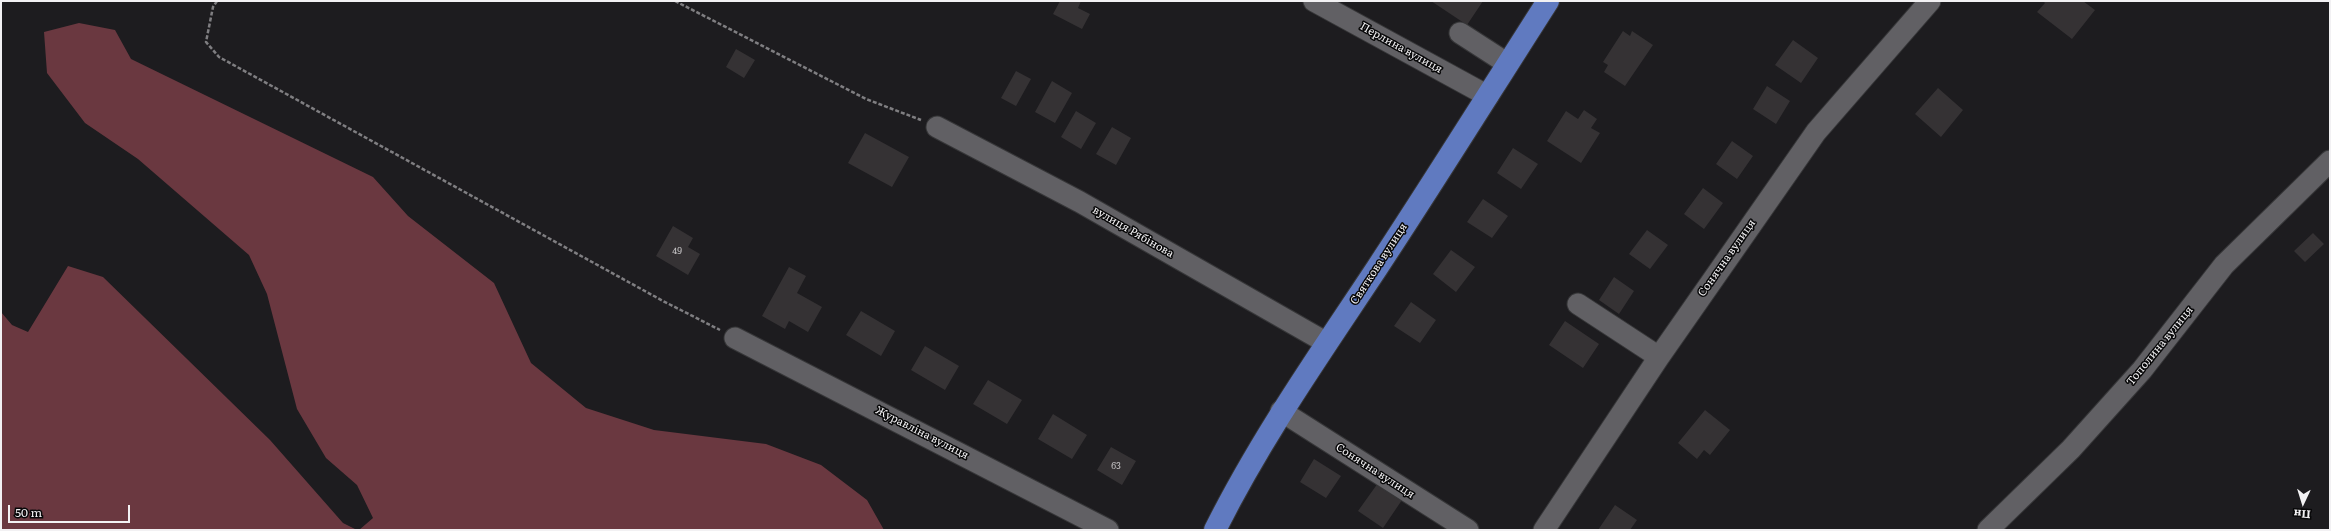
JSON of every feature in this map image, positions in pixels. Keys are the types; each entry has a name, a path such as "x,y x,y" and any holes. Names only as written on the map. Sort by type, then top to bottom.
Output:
{"main road":[{"name":"Святкова вулиця","path":"1215,530 1241,478 1282,411 1488,96 1548,1"}],"street":[{"name":"Перлина вулиця","path":"1314,1 1488,96"},
{"name":"Сонячна вулиця","path":"1544,530 1659,357 1816,132 1930,1"},
{"path":"1460,33 1508,64"},
{"name":"вулиця Рябінова","path":"937,127 1080,202 1327,344"},
{"name":"Тополина вулиця","path":"1988,530 2071,449 2142,370 2224,265 2330,161"},
{"path":"1578,304 1659,357"},
{"name":"Журавліна вулиця","path":"735,338 1108,530"},
{"name":"Сонячна вулиця","path":"1282,411 1468,530"}],"path":[{"path":"217,1 213,7 206,42 219,57 663,301 735,338"},
{"path":"675,1 866,99 937,127"}],"shaded area":[{"path":"79,23 115,30 131,59 373,177 408,216 494,283 531,363 586,408 654,430 766,444 821,465 867,500 884,530 359,530 373,518 357,485 326,458 297,409 267,294 249,255 138,159 85,123 47,73 44,32"},
{"path":"68,266 103,277 270,440 343,523 357,530 1,530 1,312 12,325 28,332"}],"building":[{"path":"1060,1 1081,1 1078,8 1090,14 1082,29 1053,14"},
{"path":"1431,1 1483,1 1467,25"},
{"path":"2043,1 2083,1 2095,10 2072,39 2037,12 2045,3"},
{"path":"1623,31 1630,36 1632,31 1653,45 1625,86 1604,72 1608,65 1603,62"},
{"path":"1793,40 1818,58 1801,83 1775,65"},
{"path":"736,49 755,60 744,78 726,67"},
{"path":"1016,71 1031,79 1016,106 1001,98"},
{"path":"1052,81 1072,93 1055,123 1035,112"},
{"path":"1767,86 1790,101 1776,124 1753,109"},
{"path":"1938,88 1963,110 1941,137 1915,114"},
{"path":"1584,110 1597,119 1591,128 1600,133 1581,163 1547,141 1566,111 1578,119"},
{"path":"1076,111 1096,123 1081,149 1061,137"},
{"path":"1112,127 1131,138 1116,165 1096,154"},
{"path":"865,133 909,157 892,187 848,163"},
{"path":"1732,141 1753,156 1737,179 1716,164"},
{"path":"1513,148 1538,164 1521,189 1497,173"},
{"path":"1703,188 1723,203 1704,229 1684,214"},
{"path":"1483,199 1508,216 1492,238 1467,222"},
{"path":"673,226 693,238 688,247 700,254 688,275 656,256"},
{"path":"1647,230 1668,245 1650,269 1629,254"},
{"path":"2313,233 2324,244 2305,262 2294,251"},
{"path":"1451,250 1475,267 1456,292 1433,274"},
{"path":"789,267 806,276 797,293 822,307 808,332 789,321 785,329 762,316"},
{"path":"1614,277 1634,291 1619,314 1599,300"},
{"path":"1411,302 1436,320 1420,343 1394,326"},
{"path":"861,311 895,331 881,356 846,335"},
{"path":"1565,321 1599,344 1583,368 1549,345"},
{"path":"925,346 959,366 945,390 911,370"},
{"path":"988,380 1022,400 1007,424 973,404"},
{"path":"1705,410 1730,430 1710,455 1704,450 1697,459 1678,443"},
{"path":"1053,414 1087,435 1072,459 1038,439"},
{"path":"1111,447 1136,461 1122,485 1097,470"},
{"path":"1314,459 1341,476 1326,498 1300,482"},
{"path":"1378,483 1402,500 1383,528 1358,511"},
{"path":"1615,505 1637,520 1630,530 1598,530"}]}
